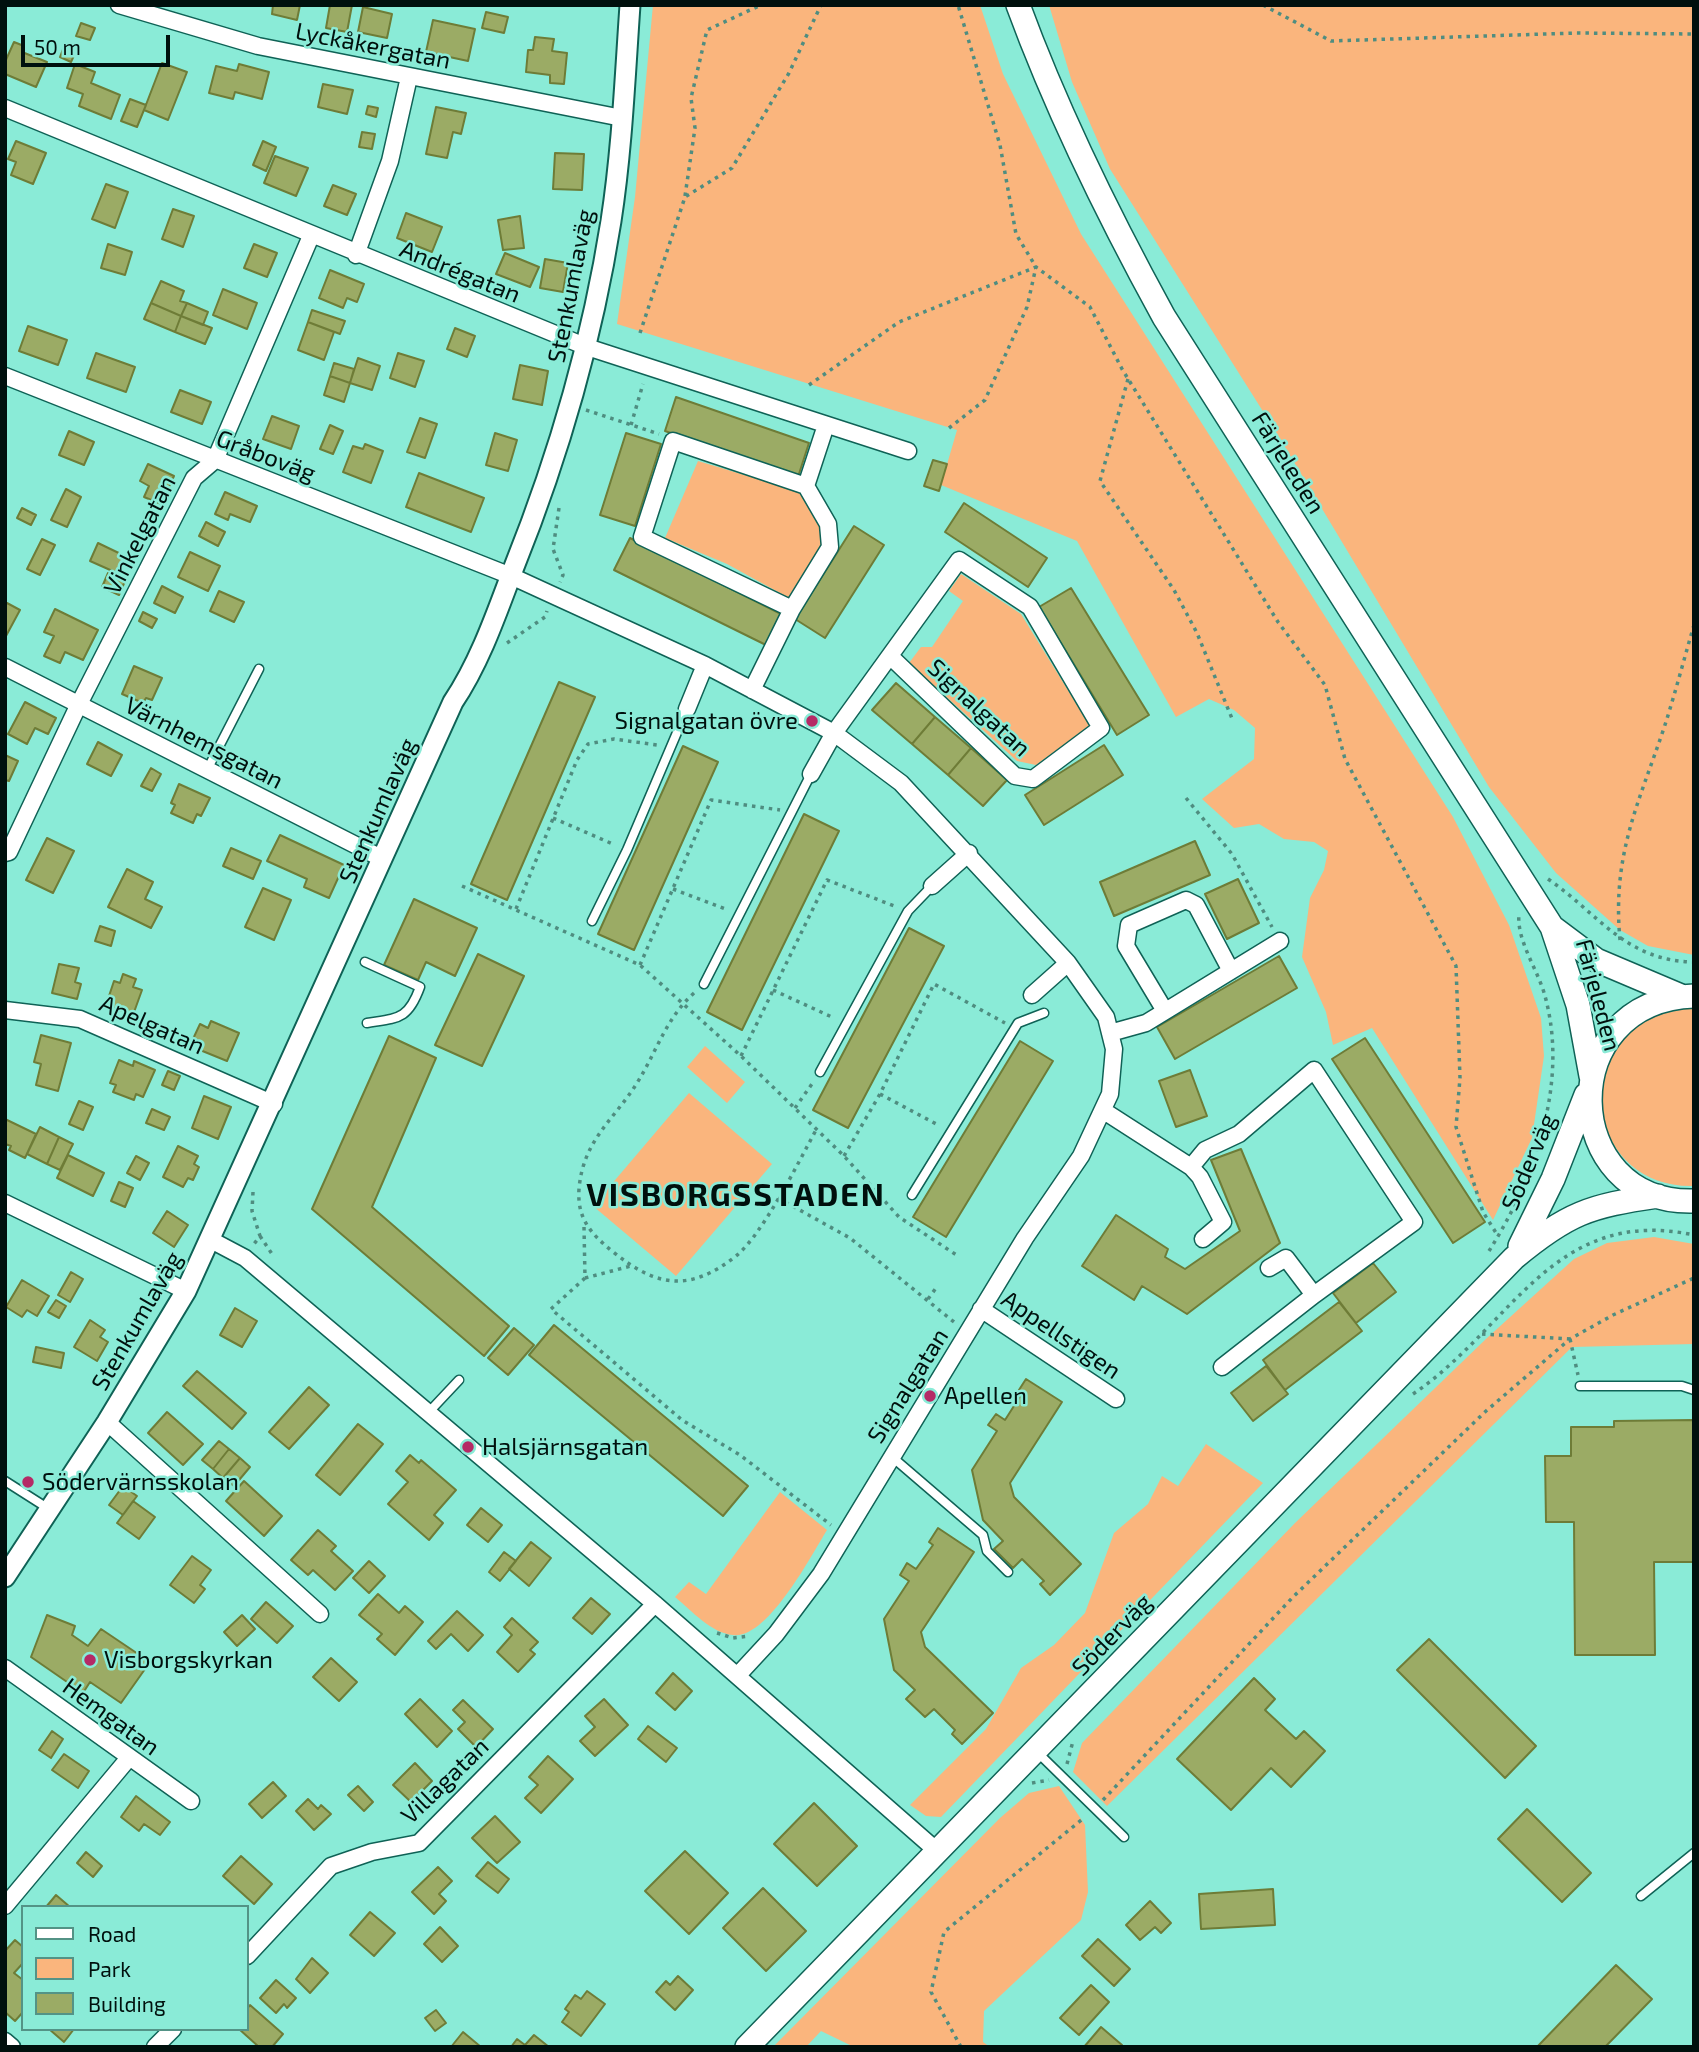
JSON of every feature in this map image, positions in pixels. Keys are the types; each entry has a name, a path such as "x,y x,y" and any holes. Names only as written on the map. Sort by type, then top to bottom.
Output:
{"main road":[{"name":"Färjeleden","path":"1018,5 1072,139 1108,214 1164,317 1552,927 1578,1005 1590,1080 1591,1121 1605,1155 1630,1181 1658,1196"},
{"name":"Färjeleden","path":"1552,927 1597,960 1688,997"},
{"name":"Söderväg","path":"1514,1258 1553,1179 1606,1041 1624,1021 1657,1002 1688,997"},
{"name":"Söderväg","path":"747,2047 1514,1258 1569,1217 1608,1204 1658,1196"},
{"path":"1658,1196 1692,1202"}],"street":[{"name":"Lyckåkergatan","path":"119,5 258,46 622,118"},
{"name":"Stenkumlaväg","path":"5,1577 107,1422 186,1291 274,1104 511,576 536,513 587,347 611,220 630,5"},
{"path":"356,255 390,161 409,77"},
{"name":"Andrégatan","path":"5,108 356,255 587,347 908,451"},
{"name":"Vinkelgatan","path":"5,853 9,852 79,704 194,478 215,460 310,236"},
{"name":"Gråboväg","path":"5,376 511,576"},
{"path":"806,486 826,425"},
{"path":"752,690 792,609 830,547 828,524 806,486 673,441 642,537 792,609"},
{"name":"Signalgatan","path":"811,774 834,733 959,560 1030,607 1101,728 1034,779 1015,776 891,657"},
{"name":"Signalgatan","path":"511,576 705,664 834,733 901,783 969,853 1068,963 1106,1017 1110,1033 1114,1071 1104,1111 1081,1156 981,1309 821,1574 776,1634 738,1675"},
{"path":"687,709 705,664"},
{"name":"Värnhemsgatan","path":"5,667 383,859"},
{"path":"932,886 969,853"},
{"path":"1165,1012 1126,946 1129,925 1186,900 1196,905 1231,971"},
{"path":"1110,1033 1146,1023 1279,941"},
{"path":"1032,995 1068,963"},
{"name":"Apelgatan","path":"5,1010 80,1019 274,1104"},
{"path":"1191,1167 1205,1150 1239,1134 1314,1070 1414,1222 1222,1367"},
{"path":"1104,1111 1191,1167 1200,1177 1223,1222 1203,1239"},
{"path":"5,1203 186,1291"},
{"path":"211,1240 245,1258 738,1675 937,1850"},
{"path":"1269,1268 1286,1258 1314,1295"},
{"name":"Appellstigen","path":"981,1309 1116,1399"},
{"path":"107,1422 320,1614"},
{"name":"Villagatan","path":"248,1955 331,1866 372,1852 419,1843 655,1604"},
{"name":"Hemgatan","path":"5,1668 128,1759 191,1801"},
{"path":"5,1906 128,1759"},
{"path":"155,2047 171,2031"},
{"path":"5,2041 12,2047"}],"lane":[{"path":"207,770 259,669"},
{"path":"592,921 627,850 687,709"},
{"name":"Signalgatan","path":"704,984 811,774"},
{"path":"820,1072 908,911 932,886"},
{"path":"365,962 420,988 407,1014 396,1019 367,1023"},
{"path":"912,1195 1018,1023 1044,1013"},
{"path":"428,1413 459,1380"},
{"path":"1580,1386 1682,1386 1694,1390"},
{"path":"891,1456 983,1535 987,1551 1008,1572"},
{"path":"5,1480 49,1509"},
{"path":"1036,1751 1124,1837"},
{"path":"1642,1896 1694,1853"}],"path":[{"path":"640,333 685,197 695,128 691,98 707,30 761,5"},
{"path":"685,197 732,168 789,73 821,5"},
{"path":"1263,5 1331,40 1563,33 1694,34"},
{"path":"958,6 1000,145 1016,234 1036,267 1052,276 1090,307 1128,379 1278,622 1325,685 1345,759 1457,966 1460,1078 1456,1127 1483,1212 1499,1236"},
{"path":"809,385 899,322 1036,267"},
{"path":"949,428 985,400 1027,307 1036,267"},
{"path":"631,425 648,367"},
{"path":"1128,379 1100,481 1174,590 1197,632 1233,721"},
{"path":"571,406 673,441"},
{"path":"1620,940 1619,870 1633,813 1664,728 1694,625"},
{"path":"516,909 577,760 588,744 614,739 670,747"},
{"path":"1186,798 1232,855 1279,941"},
{"path":"640,965 711,800 791,811"},
{"path":"553,818 627,850"},
{"path":"1514,867 1536,872 1552,882 1620,940 1659,958 1694,962"},
{"path":"741,1056 827,880 908,911"},
{"path":"462,886 640,965 741,1056 844,1156 899,1217 958,1256"},
{"path":"673,889 740,915"},
{"path":"1486,1256 1499,1236 1532,1166 1546,1117 1550,1085 1552,1054 1546,1000 1518,918 1519,908 1530,892"},
{"path":"844,1156 880,1094 934,984 1016,1028"},
{"path":"773,990 846,1024"},
{"path":"584,1278 584,1224 579,1189 584,1165 603,1125 637,1083 683,1003"},
{"path":"794,1108 820,1072"},
{"path":"880,1094 951,1132"},
{"path":"584,1224 631,1266 652,1278 692,1279 707,1275 738,1255 778,1198 816,1130"},
{"path":"778,1198 850,1238 956,1324"},
{"path":"1446,1369 1541,1276 1570,1252 1607,1234 1656,1229 1694,1235"},
{"path":"260,1236 277,1261"},
{"path":"631,1266 584,1278 551,1309 682,1420 740,1455 832,1527"},
{"path":"961,2047 931,1992 944,1932 1095,1809 1293,1597 1486,1411 1570,1339 1613,1315 1694,1278"},
{"path":"928,1299 936,1289"},
{"path":"1481,1334 1570,1339"},
{"path":"1570,1339 1580,1386"},
{"path":"826,1537 839,1515"},
{"path":"713,1632 740,1639 756,1632"}],"green space":[{"path":"653,5 980,5 1003,74 1081,234 1453,817 1509,925 1541,1018 1544,1056 1532,1138 1493,1220 1372,1028 1333,1045 1326,1012 1302,957 1310,898 1324,870 1328,851 1314,842 1284,839 1259,824 1234,828 1202,799 1254,759 1255,728 1234,710 1209,699 1176,717 1077,541 941,485 957,430 617,324 635,197"},
{"path":"1049,5 1694,5 1694,955 1648,946 1620,930 1556,873 1489,787 1276,432 1110,169 1072,82"},
{"path":"698,461 798,491 821,526 822,545 789,598 727,564 665,538"},
{"path":"961,574 1021,614 1090,726 1036,765 1017,761 909,663 921,647 932,647 963,601 949,591"},
{"path":"1694,1009 1694,1186 1660,1181 1633,1167 1614,1145 1603,1118 1601,1090 1609,1062 1626,1036 1657,1015"},
{"path":"705,1046 745,1082 727,1103 687,1067"},
{"path":"689,1093 772,1164 676,1276 593,1206"},
{"path":"1654,1237 1694,1244 1694,1344 1572,1347 1107,1806 1073,1772 1082,1743 1295,1523 1487,1338 1574,1259 1607,1243"},
{"path":"1206,1444 1263,1483 941,1817 926,1816 910,1805 986,1729 1021,1668 1054,1645 1085,1613 1114,1533 1148,1504 1162,1476 1178,1486"},
{"path":"780,1492 827,1530 787,1594 760,1624 746,1633 733,1635 717,1630 675,1597 689,1582 706,1594"},
{"path":"1059,1786 1085,1825 1088,1892 1081,1920 984,2011 983,2042 990,2047 854,2047 821,2031 806,2047 773,2047 1000,1818 1029,1793"}],"building":[{"path":"273,5 300,5 297,20 272,14"},
{"path":"330,5 352,5 347,32 326,28"},
{"path":"363,7 392,14 387,38 358,32"},
{"path":"486,12 508,17 504,33 482,28"},
{"path":"433,20 475,29 468,61 426,52"},
{"path":"81,23 95,28 90,40 76,36"},
{"path":"535,37 554,39 552,51 567,53 564,84 550,83 550,75 526,72 528,50 533,50"},
{"path":"14,42 24,46 22,52 47,62 36,87 5,74 5,62"},
{"path":"65,44 77,49 71,62 60,57"},
{"path":"162,63 187,72 168,120 144,110"},
{"path":"75,64 95,72 91,83 120,95 111,119 79,106 83,94 67,88"},
{"path":"239,64 269,72 262,99 235,92 233,99 209,93 216,66 237,71"},
{"path":"323,84 353,90 347,114 318,107"},
{"path":"130,99 146,105 137,127 121,121"},
{"path":"368,106 378,108 376,117 366,114"},
{"path":"436,107 466,113 461,134 453,132 447,158 426,154"},
{"path":"362,132 375,134 372,149 359,147"},
{"path":"16,141 46,153 33,184 11,175 16,162 8,159"},
{"path":"263,141 276,147 266,171 253,165"},
{"path":"555,153 584,154 582,190 553,189"},
{"path":"275,156 308,168 296,196 264,183"},
{"path":"106,184 128,192 115,228 92,219"},
{"path":"333,185 356,194 347,215 324,206"},
{"path":"173,209 194,216 183,247 162,239"},
{"path":"406,213 442,227 432,252 397,238"},
{"path":"520,216 524,248 503,250 498,220"},
{"path":"108,244 132,252 125,275 101,268"},
{"path":"254,244 277,253 267,277 244,268"},
{"path":"505,253 539,267 530,287 496,274"},
{"path":"545,259 568,263 563,292 540,288"},
{"path":"330,270 364,284 357,302 347,298 343,308 319,298"},
{"path":"161,281 184,291 180,301 187,303 181,316 151,303"},
{"path":"223,289 257,303 247,329 213,315"},
{"path":"151,303 181,316 175,332 144,319"},
{"path":"187,303 208,312 203,325 181,316"},
{"path":"312,310 345,321 340,334 308,322"},
{"path":"181,316 212,328 205,344 175,332"},
{"path":"308,322 334,332 324,360 298,350"},
{"path":"28,326 67,340 58,365 19,351"},
{"path":"455,328 475,336 467,357 447,349"},
{"path":"96,353 135,367 126,392 87,378"},
{"path":"398,353 424,361 415,387 390,378"},
{"path":"358,358 380,366 372,390 350,383"},
{"path":"334,363 354,369 350,383 330,376"},
{"path":"520,365 548,371 542,405 513,399"},
{"path":"330,376 350,383 344,402 324,395"},
{"path":"180,390 211,402 202,424 171,412"},
{"path":"676,397 809,443 798,477 665,431"},
{"path":"272,416 299,426 291,449 263,439"},
{"path":"420,418 437,424 425,458 407,452"},
{"path":"330,425 343,431 333,454 320,449"},
{"path":"69,431 94,442 84,465 59,455"},
{"path":"495,433 517,440 508,471 486,465"},
{"path":"626,433 661,444 635,526 600,515"},
{"path":"365,444 383,451 371,483 343,472 353,446 363,449"},
{"path":"933,460 947,464 939,491 924,486"},
{"path":"148,464 174,476 161,504 144,497 149,486 140,481"},
{"path":"419,473 484,498 471,532 406,507"},
{"path":"66,489 81,497 67,527 51,520"},
{"path":"225,492 257,506 250,522 230,514 228,520 215,514"},
{"path":"964,503 1047,558 1028,587 945,532"},
{"path":"22,508 36,515 31,525 17,518"},
{"path":"206,522 225,532 218,546 199,536"},
{"path":"854,526 884,545 825,638 795,619"},
{"path":"630,538 783,615 768,646 614,570"},
{"path":"42,539 55,545 40,575 27,569"},
{"path":"98,543 125,556 117,573 90,561"},
{"path":"190,552 220,566 208,591 178,577"},
{"path":"108,573 125,581 119,595 102,587"},
{"path":"162,586 183,597 175,613 154,603"},
{"path":"1071,588 1149,715 1117,735 1039,607"},
{"path":"219,591 244,602 234,622 210,611"},
{"path":"7,603 20,610 6,636 5,606"},
{"path":"55,609 98,630 83,660 65,652 60,663 44,656 54,636 44,632"},
{"path":"143,612 157,619 152,628 139,621"},
{"path":"134,666 162,678 152,700 146,698 143,703 122,694"},
{"path":"559,682 595,697 507,900 471,884"},
{"path":"896,683 935,717 912,744 872,710"},
{"path":"25,702 56,718 48,734 35,728 27,744 8,734"},
{"path":"935,717 971,748 948,775 912,744"},
{"path":"98,742 122,755 111,776 87,764"},
{"path":"1104,745 1123,775 1044,825 1025,795"},
{"path":"683,746 718,762 634,950 598,934"},
{"path":"971,748 1007,780 983,806 948,775"},
{"path":"5,755 18,761 9,781 5,780"},
{"path":"151,768 161,774 152,791 141,786"},
{"path":"179,784 210,798 201,816 197,814 193,823 171,813 175,805 171,803"},
{"path":"804,814 839,831 742,1030 707,1012"},
{"path":"280,835 344,865 329,898 304,887 307,879 267,861"},
{"path":"47,838 74,851 53,893 26,880"},
{"path":"1195,841 1210,875 1114,916 1100,882"},
{"path":"231,848 261,861 253,879 223,866"},
{"path":"127,869 153,882 145,899 162,907 151,928 108,907"},
{"path":"1238,879 1259,923 1227,939 1205,894"},
{"path":"263,888 291,900 274,940 245,927"},
{"path":"414,899 477,928 455,976 426,962 418,980 384,965"},
{"path":"100,926 115,931 111,946 95,941"},
{"path":"909,928 944,946 848,1128 813,1110"},
{"path":"478,954 524,976 482,1066 435,1045"},
{"path":"1279,956 1297,988 1175,1059 1157,1027"},
{"path":"59,964 79,968 75,982 81,984 77,999 52,993"},
{"path":"123,974 136,979 133,987 142,990 133,1015 106,1005 114,981 120,983"},
{"path":"211,1021 239,1033 227,1061 200,1050 203,1043 193,1039 200,1024 208,1028"},
{"path":"41,1035 71,1043 58,1091 36,1085 41,1064 34,1062"},
{"path":"389,1036 436,1058 372,1207 509,1326 484,1356 312,1209"},
{"path":"1365,1038 1485,1222 1453,1243 1332,1059"},
{"path":"1020,1041 1053,1061 946,1237 913,1217"},
{"path":"119,1060 133,1066 134,1061 155,1070 143,1097 136,1094 134,1100 113,1092 116,1085 110,1083"},
{"path":"1190,1070 1207,1116 1176,1127 1159,1081"},
{"path":"168,1071 180,1076 174,1090 162,1085"},
{"path":"204,1096 231,1107 218,1139 192,1128"},
{"path":"79,1101 93,1107 83,1130 69,1124"},
{"path":"152,1109 170,1117 164,1130 146,1123"},
{"path":"5,1119 36,1134 25,1158 9,1150 11,1146 5,1144"},
{"path":"40,1127 59,1137 47,1164 27,1154"},
{"path":"59,1137 73,1144 60,1170 47,1164"},
{"path":"178,1146 198,1156 194,1164 199,1167 193,1180 188,1178 183,1187 163,1177"},
{"path":"1241,1149 1280,1243 1187,1314 1142,1286 1134,1300 1082,1266 1116,1215 1168,1249 1165,1257 1185,1269 1240,1231 1211,1160"},
{"path":"68,1155 104,1173 93,1196 57,1178"},
{"path":"136,1156 149,1163 140,1180 127,1173"},
{"path":"119,1182 133,1188 125,1207 111,1201"},
{"path":"167,1211 188,1225 174,1247 153,1233"},
{"path":"1373,1263 1396,1292 1356,1323 1333,1293"},
{"path":"71,1272 83,1279 70,1302 58,1295"},
{"path":"22,1280 49,1296 37,1316 27,1310 22,1317 6,1307"},
{"path":"56,1300 66,1306 59,1318 48,1312"},
{"path":"1339,1302 1362,1331 1285,1390 1263,1360"},
{"path":"235,1308 257,1321 242,1347 220,1335"},
{"path":"90,1320 105,1330 100,1337 108,1342 97,1361 74,1347"},
{"path":"554,1325 748,1486 723,1516 529,1355"},
{"path":"514,1328 534,1345 508,1375 488,1358"},
{"path":"36,1347 64,1353 61,1368 33,1362"},
{"path":"1266,1366 1288,1394 1253,1421 1231,1393"},
{"path":"197,1371 246,1413 232,1429 183,1386"},
{"path":"1026,1379 1062,1402 1010,1483 1014,1497 1081,1564 1050,1595 1040,1584 1044,1581 1022,1559 1013,1568 994,1549 1003,1541 983,1520 972,1470 997,1431 988,1425 996,1414 1005,1420 1021,1395 1017,1393"},
{"path":"309,1387 329,1405 289,1449 269,1432"},
{"path":"167,1412 203,1444 183,1465 148,1433"},
{"path":"1694,1420 1694,1562 1654,1562 1655,1655 1575,1655 1574,1522 1546,1522 1545,1456 1571,1456 1571,1427 1614,1427 1614,1421"},
{"path":"358,1424 383,1444 340,1495 316,1475"},
{"path":"219,1441 229,1449 213,1469 202,1460"},
{"path":"229,1449 240,1458 223,1478 213,1469"},
{"path":"410,1455 419,1463 421,1460 456,1490 434,1515 443,1523 429,1540 388,1504 408,1482 396,1471"},
{"path":"240,1458 250,1467 234,1486 223,1478"},
{"path":"244,1481 282,1516 264,1536 226,1501"},
{"path":"123,1486 137,1496 123,1515 109,1505"},
{"path":"133,1501 155,1517 139,1539 117,1523"},
{"path":"481,1508 502,1525 488,1542 467,1525"},
{"path":"938,1528 974,1552 921,1632 925,1647 993,1713 962,1744 952,1734 955,1730 934,1709 925,1717 906,1699 915,1690 894,1670 884,1619 909,1581 900,1575 907,1563 916,1569 933,1545 929,1542"},
{"path":"318,1530 336,1546 331,1551 353,1571 335,1590 313,1570 308,1575 291,1560"},
{"path":"531,1542 551,1558 529,1586 509,1569"},
{"path":"504,1552 516,1561 500,1581 489,1572"},
{"path":"192,1556 211,1570 200,1585 205,1589 194,1603 170,1585"},
{"path":"369,1561 385,1576 369,1593 353,1578"},
{"path":"378,1594 399,1613 405,1606 423,1622 395,1655 377,1639 382,1634 359,1615"},
{"path":"591,1598 610,1614 592,1634 573,1618"},
{"path":"266,1602 293,1626 277,1643 251,1619"},
{"path":"457,1611 483,1635 468,1651 451,1634 436,1649 428,1641"},
{"name":"Visborgskyrkan","path":"47,1615 75,1626 72,1635 88,1646 101,1629 150,1662 121,1703 90,1682 83,1693 31,1657"},
{"path":"242,1615 255,1629 237,1646 224,1632"},
{"path":"512,1618 538,1642 530,1650 535,1654 518,1672 497,1652 512,1635 504,1627"},
{"path":"1429,1639 1536,1746 1505,1778 1397,1670"},
{"path":"331,1658 357,1682 339,1701 313,1677"},
{"path":"673,1673 692,1691 675,1710 656,1693"},
{"path":"1254,1678 1275,1699 1265,1710 1296,1739 1304,1731 1325,1751 1291,1787 1271,1768 1231,1810 1177,1759"},
{"path":"420,1699 452,1731 437,1747 405,1714"},
{"path":"604,1699 628,1725 595,1756 580,1741 595,1727 585,1716"},
{"path":"463,1700 493,1729 476,1747 458,1729 465,1722 453,1710"},
{"path":"648,1726 677,1748 666,1762 638,1739"},
{"path":"52,1731 63,1739 51,1758 39,1750"},
{"path":"64,1754 89,1771 78,1788 52,1770"},
{"path":"548,1756 573,1779 541,1813 525,1798 538,1785 529,1777"},
{"path":"415,1763 432,1781 411,1802 393,1785"},
{"path":"273,1782 286,1796 262,1818 249,1804"},
{"path":"358,1786 373,1802 364,1811 348,1795"},
{"path":"136,1796 170,1822 160,1835 144,1824 139,1831 121,1817"},
{"path":"308,1799 318,1809 321,1805 331,1814 314,1830 296,1811"},
{"path":"814,1803 857,1846 817,1886 774,1844"},
{"path":"1527,1809 1591,1873 1562,1902 1498,1839"},
{"path":"495,1816 520,1842 497,1863 472,1838"},
{"path":"685,1851 728,1893 689,1934 645,1891"},
{"path":"86,1852 102,1866 93,1877 77,1863"},
{"path":"241,1856 272,1884 254,1904 223,1876"},
{"path":"488,1862 509,1879 498,1893 476,1876"},
{"path":"438,1867 452,1881 439,1894 446,1901 434,1914 412,1892"},
{"path":"763,1888 806,1931 766,1971 723,1928"},
{"path":"1273,1889 1275,1925 1201,1929 1199,1894"},
{"path":"56,1895 68,1905 48,1905"},
{"path":"1150,1901 1171,1923 1161,1933 1155,1927 1140,1940 1126,1925"},
{"path":"370,1912 395,1933 374,1956 350,1935"},
{"path":"440,1927 458,1946 442,1962 424,1944"},
{"path":"1098,1939 1130,1969 1114,1986 1082,1956"},
{"path":"15,1940 21,1945 21,1965 14,1973 21,1978 21,2014 15,2021 5,2012 5,1951"},
{"path":"312,1958 328,1973 310,1993 296,1979"},
{"path":"1616,1965 1652,1999 1605,2047 1537,2047"},
{"path":"678,1976 693,1990 675,2010 656,1992 666,1981 670,1985"},
{"path":"276,1980 296,1998 287,2008 284,2004 276,2013 260,1998"},
{"path":"1091,1985 1109,2002 1079,2035 1060,2018"},
{"path":"587,1991 605,2004 581,2036 562,2022 569,2012 565,2009 575,1995 581,1999"},
{"path":"250,2005 283,2034 272,2047 259,2047 241,2031 248,2031"},
{"path":"436,2010 446,2023 435,2031 425,2018"},
{"path":"1101,2027 1122,2045 1084,2047"},
{"path":"51,2031 72,2031 64,2042"},
{"path":"463,2032 481,2047 451,2047"},
{"path":"534,2035 549,2047 511,2047 517,2039 525,2045"}],"place":[{"name":"Signalgatan övre","path":"812,721"},
{"name":"Apellen","path":"930,1396"},
{"name":"Halsjärnsgatan","path":"468,1447"},
{"name":"Södervärnsskolan","path":"28,1482"},
{"name":"Visborgskyrkan","path":"90,1660"}],"district":[{"name":"VISBORGSSTADEN","path":"736,1195"}]}
